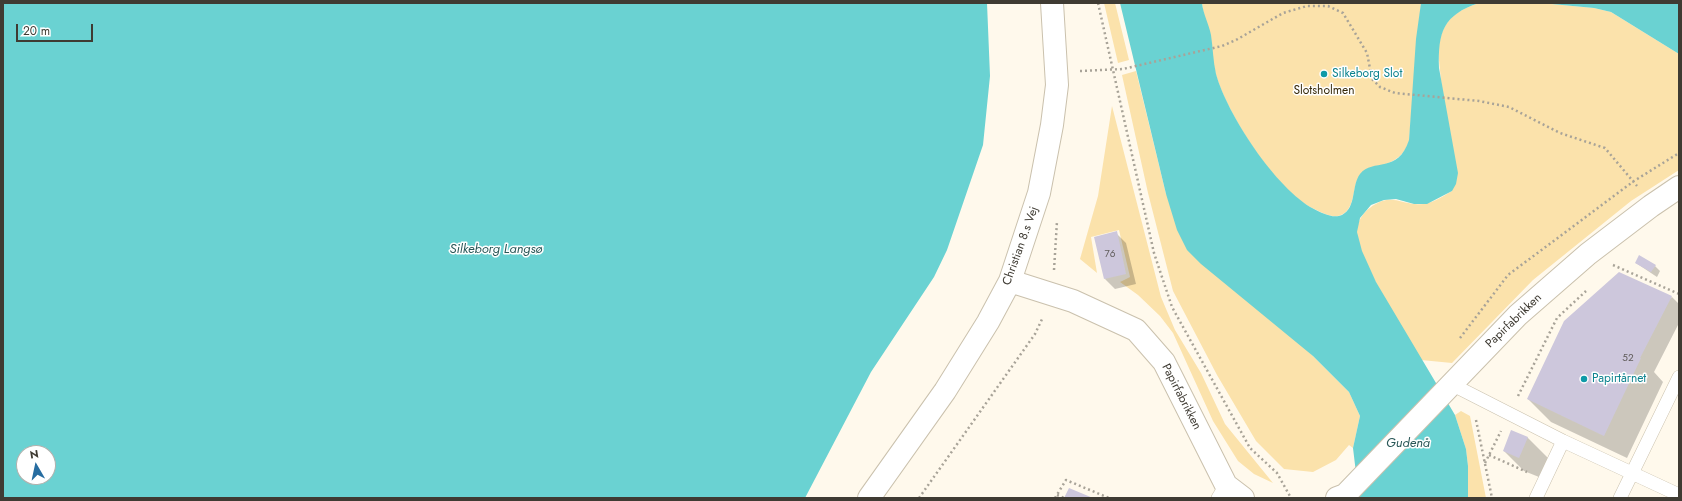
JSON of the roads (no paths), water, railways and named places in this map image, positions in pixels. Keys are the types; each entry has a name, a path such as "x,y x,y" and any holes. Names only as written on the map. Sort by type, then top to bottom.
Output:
{"street":[{"name":"Christian 8.s Vej","path":"869,498 945,391 988,322 1010,281 1039,193 1052,125 1057,85 1057,72 1052,3"},
{"name":"Papirfabrikken","path":"1341,496 1518,315 1588,254 1651,206 1679,187"},
{"name":"Papirfabrikken","path":"1010,281 1073,301 1136,330 1164,362 1229,494"}],"lane":[{"path":"1620,498 1679,377"},
{"path":"1451,384 1563,441 1632,472 1676,496"},
{"path":"1536,498 1563,441"}],"water":[{"name":"Silkeborg Langsø","path":"3,3 987,3 990,76 983,145 947,250 934,277 871,372 805,498 3,498"},
{"name":"Gudenå","path":"1120,3 1202,3 1211,35 1216,74 1222,90 1242,129 1269,168 1299,199 1320,212 1328,215 1339,216 1350,207 1357,179 1360,174 1365,169 1385,164 1399,157 1404,151 1409,140 1416,39 1421,3 1479,3 1457,13 1450,19 1445,26 1440,44 1439,68 1458,173 1456,184 1452,191 1427,204 1414,204 1396,199 1384,200 1371,205 1360,218 1357,232 1362,251 1376,282 1455,415 1466,449 1468,466 1468,498 1359,498 1353,448 1360,416 1349,392 1313,356 1201,264 1187,250 1177,230 1166,194"},
{"path":"1541,3 1679,3 1679,54 1611,12 1594,8"}],"place":[{"name":"Silkeborg Slot","path":"1324,74"},
{"name":"Papirtårnet","path":"1584,379"}],"park label":[{"name":"Slotsholmen","path":"1324,91"}]}
